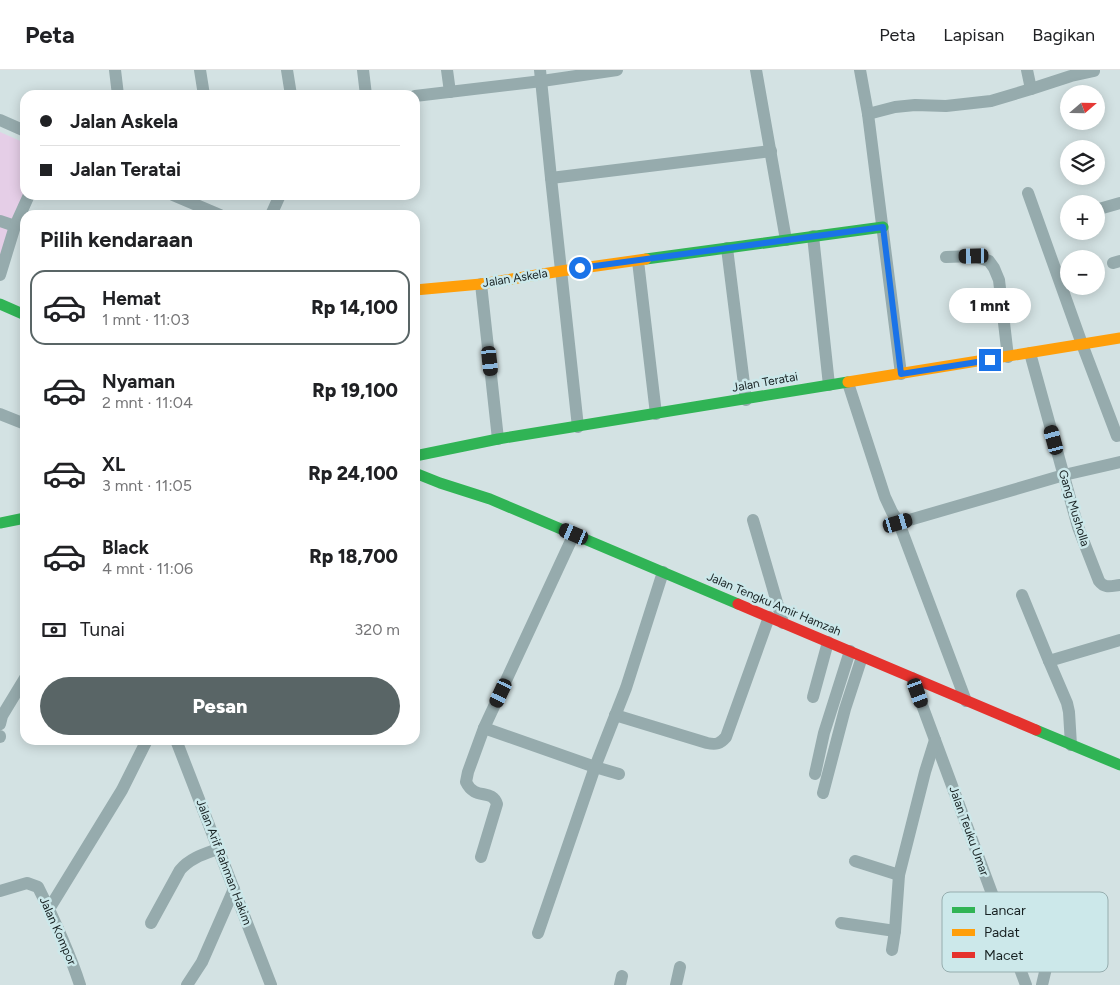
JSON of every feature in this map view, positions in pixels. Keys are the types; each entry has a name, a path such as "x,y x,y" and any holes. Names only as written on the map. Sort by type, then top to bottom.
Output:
{"street":[{"path":"115,70 117,90"},
{"path":"200,70 203,90"},
{"path":"287,70 290,90"},
{"path":"363,70 365,90"},
{"path":"448,70 450,92"},
{"path":"420,95 450,92 541,75 617,70"},
{"path":"756,70 786,240"},
{"path":"860,70 868,114 901,374"},
{"path":"1027,70 1031,89"},
{"path":"868,114 895,107 915,105 946,106 990,101 1071,76 1094,71"},
{"path":"541,75 578,427"},
{"path":"0,120 20,129"},
{"path":"551,178 771,152"},
{"path":"1028,193 1117,436"},
{"path":"185,200 208,210"},
{"path":"1105,207 1120,203"},
{"path":"0,275 20,215"},
{"path":"0,221 15,226"},
{"name":"Jalan Askela","path":"420,290 481,284 638,260 883,227"},
{"path":"813,236 829,385"},
{"path":"727,248 746,400"},
{"path":"946,256 974,256 989,261 994,268 999,280 1008,357"},
{"path":"638,260 656,414"},
{"path":"481,284 498,439"},
{"path":"0,304 20,313"},
{"name":"Jalan Teratai","path":"420,455 498,439 1120,338"},
{"name":"Gang Musholla","path":"1030,353 1078,527 1099,581 1106,587 1120,585"},
{"path":"848,383 885,497 898,523 966,701"},
{"path":"0,414 20,422"},
{"path":"898,523 1064,475 1120,462"},
{"name":"Jalan Tengku Amir Hamzah","path":"420,475 490,498 1120,765"},
{"path":"0,522 20,519"},
{"path":"753,520 783,623"},
{"path":"481,857 497,804 495,798 491,795 476,793 468,787 466,782 468,772 484,728 574,534"},
{"path":"538,933 595,767 626,688 664,572"},
{"path":"1022,595 1067,703 1071,745"},
{"path":"615,715 707,743 721,743 726,737 769,617"},
{"path":"1050,660 1120,640"},
{"path":"813,697 828,642"},
{"path":"815,774 824,733 856,654"},
{"path":"823,793 845,709 856,654"},
{"name":"Jalan Teuku Umar","path":"912,678 991,892"},
{"path":"0,724 2,716 20,686"},
{"path":"484,728 619,774"},
{"path":"892,950 899,876 935,740"},
{"path":"49,909 122,790 144,745"},
{"name":"Jalan Arif Rahman Hakim","path":"178,745 271,985"},
{"path":"151,923 185,864 218,849"},
{"path":"855,861 899,876"},
{"name":"Jalan Kompor","path":"0,891 27,882 38,887 74,966 80,985"},
{"path":"187,985 202,962 234,890"},
{"path":"841,923 895,930"},
{"path":"676,985 680,967"},
{"name":"Jalan Teuku Umar","path":"1021,972 1026,985"},
{"path":"1042,985 1045,972"}],"shaded area":[{"path":"0,132 20,141 20,200 23,200 0,266"}],"traffic: fast":[{"path":"646,259 883,227"},
{"path":"0,304 20,313"},
{"path":"420,455 498,439 848,382"},
{"path":"420,475 490,499 738,604"},
{"path":"0,523 20,519"},
{"path":"1036,730 1120,765"}],"traffic: slow":[{"path":"420,290 481,284 646,259"},
{"path":"848,382 1120,338"}],"traffic: jam":[{"path":"738,604 1036,730"}],"route":[{"path":"580,268 883,227 901,374 990,360"}]}
